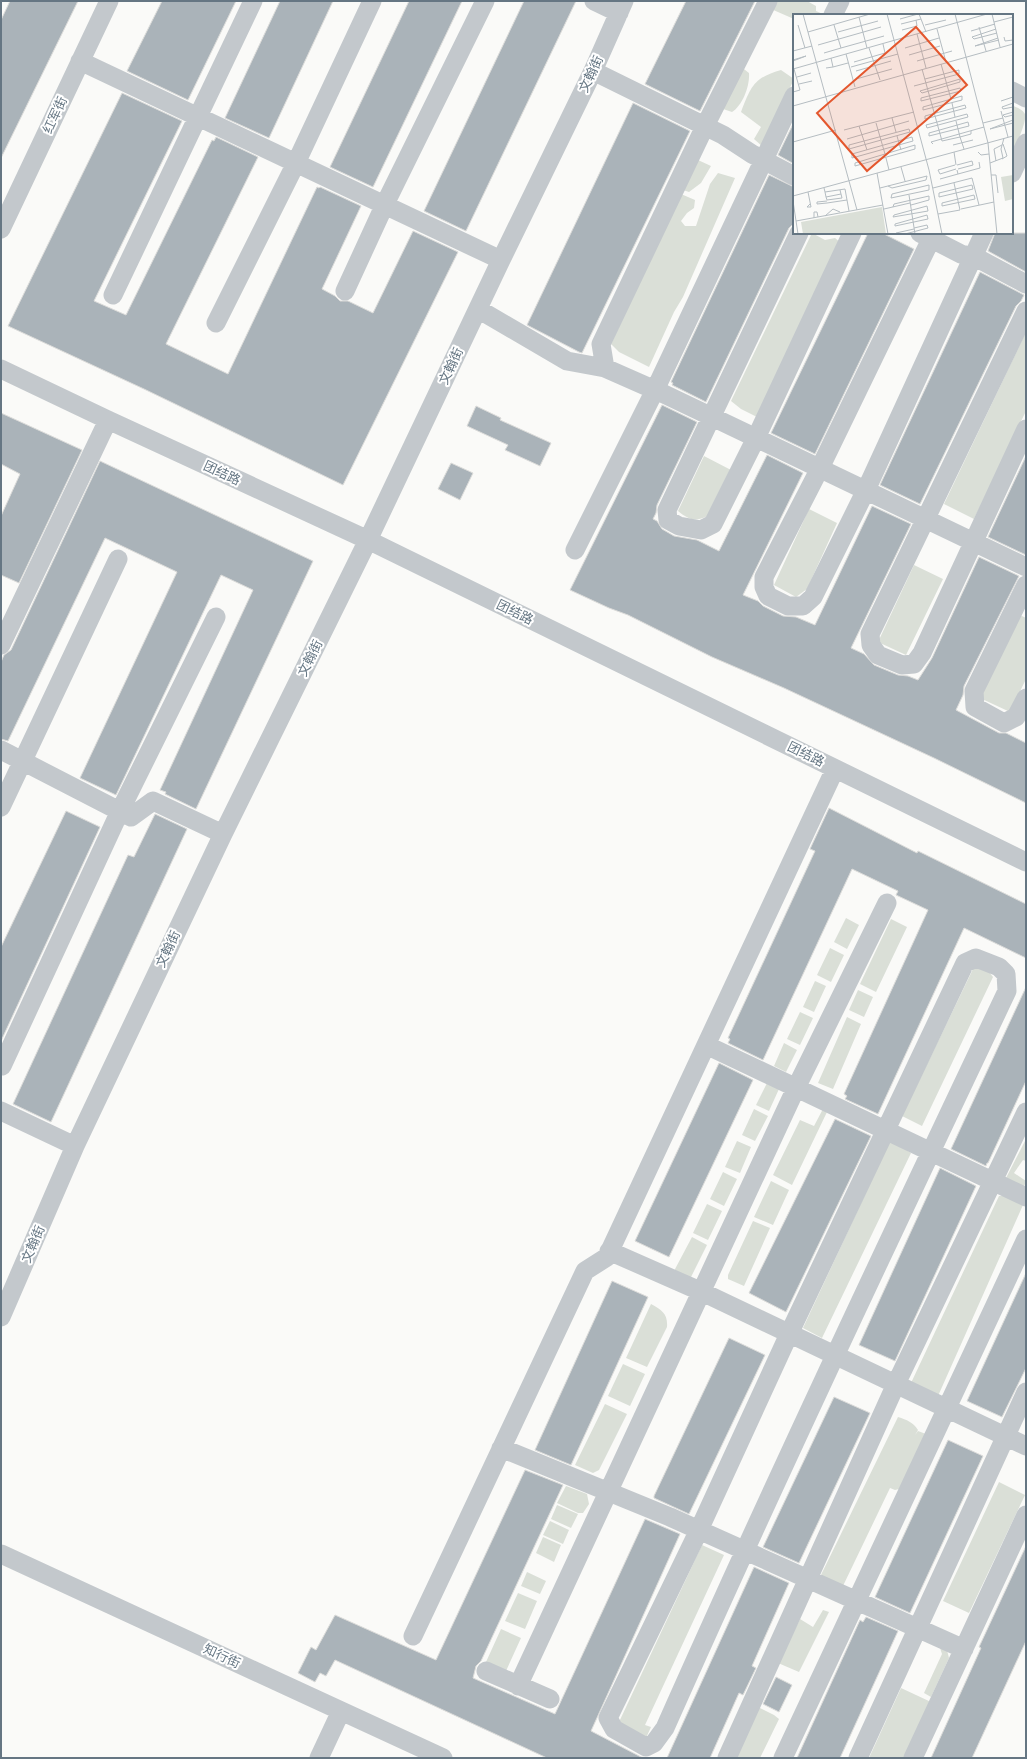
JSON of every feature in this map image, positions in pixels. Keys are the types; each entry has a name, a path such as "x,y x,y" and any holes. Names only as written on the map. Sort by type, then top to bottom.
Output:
{"street":[{"name":"红军街","path":"1,229 109,1"},
{"path":"113,295 253,1"},
{"path":"216,323 296,163 372,1"},
{"path":"345,290 385,204 485,1"},
{"path":"594,1 621,7"},
{"path":"605,368 601,344 705,126 768,1"},
{"path":"834,14 840,1"},
{"name":"文翰街","path":"1,1317 75,1146 223,834 368,540 593,71 621,7"},
{"path":"80,61 501,260"},
{"path":"593,71 705,126 763,160 793,175"},
{"path":"1013,92 1026,98"},
{"path":"575,550 655,390 793,98"},
{"path":"1013,171 1026,143"},
{"path":"799,234 667,510 668,520 679,526 701,530 713,524 756,438 852,234"},
{"path":"984,234 973,257 866,490 813,597 803,606 788,606 768,596 764,587 764,577 820,468 929,235 961,254 973,257 1026,284"},
{"path":"478,309 567,361 605,368 655,390 1026,567"},
{"path":"1026,311 870,634 871,645 878,655 902,665 914,664 922,653 1026,429"},
{"name":"团结路","path":"1,369 368,540 1026,862"},
{"path":"1,644 108,420"},
{"path":"1,807 118,559"},
{"path":"1026,585 974,691 975,708 1004,723 1016,718 1026,698"},
{"path":"2,1066 120,811 216,617"},
{"path":"1,750 131,817 153,802 223,834"},
{"path":"414,1636 585,1271 607,1257 835,768"},
{"path":"518,1686 700,1291 796,1088 887,903"},
{"path":"976,958 999,967 1006,974 1007,991 931,1152 834,1355 744,1550 665,1728 654,1743 646,1747 614,1729 608,1718 699,1530 789,1334 965,963 976,958"},
{"path":"706,1045 1026,1197"},
{"path":"1,1111 75,1146"},
{"path":"727,1758 896,1384 1026,1112"},
{"path":"783,1758 1026,1239"},
{"path":"609,1251 700,1291 1026,1446"},
{"path":"858,1758 1026,1392"},
{"path":"502,1448 699,1530 964,1649"},
{"path":"913,1758 1026,1515"},
{"name":"知行街","path":"1,1554 443,1758"},
{"path":"486,1671 550,1699"},
{"path":"319,1758 341,1711"}],"shaded area":[{"path":"775,1 807,1 816,6 816,11 823,14 793,14 793,19 771,9"},
{"path":"740,66 749,73 749,78 742,100 732,112 720,108"},
{"path":"781,70 793,78 793,81 763,147 754,139 761,127 741,112 754,85 764,76"},
{"path":"1013,106 1025,114 1021,134 1013,151"},
{"path":"698,160 711,166 701,183 689,192 683,190"},
{"path":"718,173 735,178 683,297 674,312 649,367 619,352 611,344 681,194 695,200 694,208 687,213 681,221 685,226 696,226 710,184"},
{"path":"812,234 825,240 835,238 841,243 757,417 741,409 731,401"},
{"path":"1025,334 1026,411 974,519 944,504"},
{"path":"704,456 731,470 708,516 699,519 692,519 678,511"},
{"path":"809,509 837,523 807,589 796,597 774,585"},
{"path":"914,565 943,579 906,655 878,642"},
{"path":"1020,615 1026,618 1026,679 1010,712 980,698"},
{"path":"846,918 859,925 847,949 834,942"},
{"path":"891,919 907,927 876,992 860,984"},
{"path":"830,948 844,955 831,982 817,975"},
{"path":"974,967 989,972 993,977 922,1126 902,1116"},
{"path":"815,981 826,986 814,1012 803,1007"},
{"path":"858,990 873,997 864,1017 849,1010"},
{"path":"800,1012 813,1018 800,1045 787,1039"},
{"path":"847,1017 861,1024 833,1089 818,1083"},
{"path":"784,1043 797,1050 786,1072 774,1066"},
{"path":"767,1083 779,1089 769,1111 756,1105"},
{"path":"824,1107 827,1112 792,1185 773,1175 800,1120 814,1126"},
{"path":"754,1109 768,1116 755,1141 742,1135"},
{"path":"1026,1139 1026,1161 1023,1160 1014,1173 1026,1181 1024,1187 1006,1178"},
{"path":"737,1141 751,1147 740,1173 725,1167"},
{"path":"894,1142 911,1153 822,1338 803,1328 889,1143"},
{"path":"723,1172 737,1179 724,1206 710,1199"},
{"path":"771,1181 789,1190 773,1225 754,1217"},
{"path":"999,1196 1007,1196 1023,1205 938,1396 911,1383"},
{"path":"707,1204 722,1211 708,1240 693,1233"},
{"path":"753,1221 770,1228 744,1286 728,1279 728,1275"},
{"path":"692,1237 707,1245 690,1279 674,1271"},
{"path":"651,1304 664,1313 667,1327 647,1367 626,1358"},
{"path":"623,1364 645,1374 630,1406 608,1396"},
{"path":"605,1404 627,1414 599,1470 593,1473 575,1465"},
{"path":"898,1417 907,1420 914,1425 918,1430 915,1435 918,1431 926,1434 899,1489 895,1490 890,1488 842,1588 820,1577"},
{"path":"999,1482 1025,1495 969,1613 943,1601"},
{"path":"566,1486 587,1494 589,1504 583,1513 578,1513 557,1503"},
{"path":"557,1505 578,1514 571,1528 551,1519"},
{"path":"550,1521 569,1530 563,1544 543,1535"},
{"path":"543,1537 561,1545 554,1562 536,1553"},
{"path":"702,1545 724,1555 645,1725 651,1727 646,1738 619,1722"},
{"path":"527,1572 546,1581 540,1594 521,1586"},
{"path":"518,1593 537,1601 525,1629 505,1621"},
{"path":"823,1610 829,1612 799,1672 778,1663 800,1619 813,1627"},
{"path":"501,1629 521,1638 506,1671 486,1662"},
{"path":"940,1648 947,1650 949,1658 931,1697 924,1693 942,1654"},
{"path":"901,1688 931,1702 904,1758 869,1758"},
{"path":"758,1707 779,1719 760,1758 734,1758"}],"building":[{"path":"10,1 78,1 1,158 1,20"},
{"path":"162,1 236,1 188,100 127,71"},
{"path":"280,1 333,1 269,138 225,118"},
{"path":"409,1 462,1 373,187 330,167"},
{"path":"524,1 576,1 466,231 424,211"},
{"path":"686,1 755,1 700,111 645,84"},
{"path":"122,93 182,121 94,301 126,315 212,140 214,141 216,137 258,157 166,344 228,374 317,187 361,206 322,289 335,296 340,301 348,301 373,313 413,231 458,252 343,485 144,389 8,326"},
{"path":"633,103 690,131 582,353 527,325"},
{"path":"793,124 793,163 778,155"},
{"path":"769,175 793,187 793,224 789,228 706,402 672,385 673,383 671,382"},
{"path":"1026,233 1026,272 988,251 995,234"},
{"path":"868,234 884,234 914,249 815,454 771,433"},
{"path":"980,272 1024,295 1016,306 920,504 880,485"},
{"path":"662,405 697,422 657,505 656,513 653,519 657,521 662,529 674,536 697,540 719,551 767,455 803,473 743,595 758,601 763,606 783,616 796,617 815,625 872,506 911,524 851,648 864,654 874,665 898,675 908,676 918,680 932,658 979,557 1019,576 964,686 963,695 956,710 999,733 1006,733 1026,743 1026,803 784,688 712,657 628,615 570,590"},
{"path":"476,406 501,418 500,420 551,443 540,466 505,450 508,445 467,426"},
{"path":"1,413 82,450 19,583 1,575 1,516 20,474 1,464"},
{"path":"1026,456 1026,555 988,537"},
{"path":"100,461 313,561 196,809 165,794 166,792 160,790 253,590 221,575 116,795 80,778 177,572 105,538 8,741 1,739 1,662 4,655 11,650"},
{"path":"451,463 473,473 460,500 438,489"},
{"path":"829,808 917,853 918,851 1026,904 1026,958 964,928 878,1114 845,1099 847,1096 844,1094 928,910 896,895 898,891 852,869 763,1060 728,1043 730,1039 728,1038 815,851 810,849"},
{"path":"66,811 100,827 1,1041 1,947"},
{"path":"155,814 187,829 51,1122 13,1104 128,855 134,857"},
{"path":"1026,987 1026,1081 986,1166 951,1149"},
{"path":"719,1063 753,1080 669,1257 635,1241"},
{"path":"835,1119 871,1136 786,1312 749,1293"},
{"path":"940,1168 976,1186 895,1361 859,1345"},
{"path":"1026,1273 1026,1368 1002,1417 967,1401"},
{"path":"612,1281 648,1297 571,1465 535,1450"},
{"path":"729,1338 765,1355 689,1514 654,1498 654,1496"},
{"path":"834,1397 870,1413 799,1563 763,1547"},
{"path":"948,1440 983,1456 910,1613 875,1597"},
{"path":"525,1470 563,1485 481,1661 476,1666 473,1678 555,1714 645,1519 680,1534 591,1731 641,1757 648,1758 547,1758 335,1660 326,1676 320,1673 315,1682 298,1673 311,1647 316,1650 335,1615 436,1660"},
{"path":"1026,1546 1026,1641 972,1758 931,1758 981,1648 979,1647"},
{"path":"754,1567 789,1583 752,1666 756,1668 743,1695 739,1693 710,1758 667,1758"},
{"path":"866,1617 898,1631 840,1758 797,1758 860,1620 863,1622"},
{"path":"776,1677 792,1685 779,1712 763,1704"}]}
